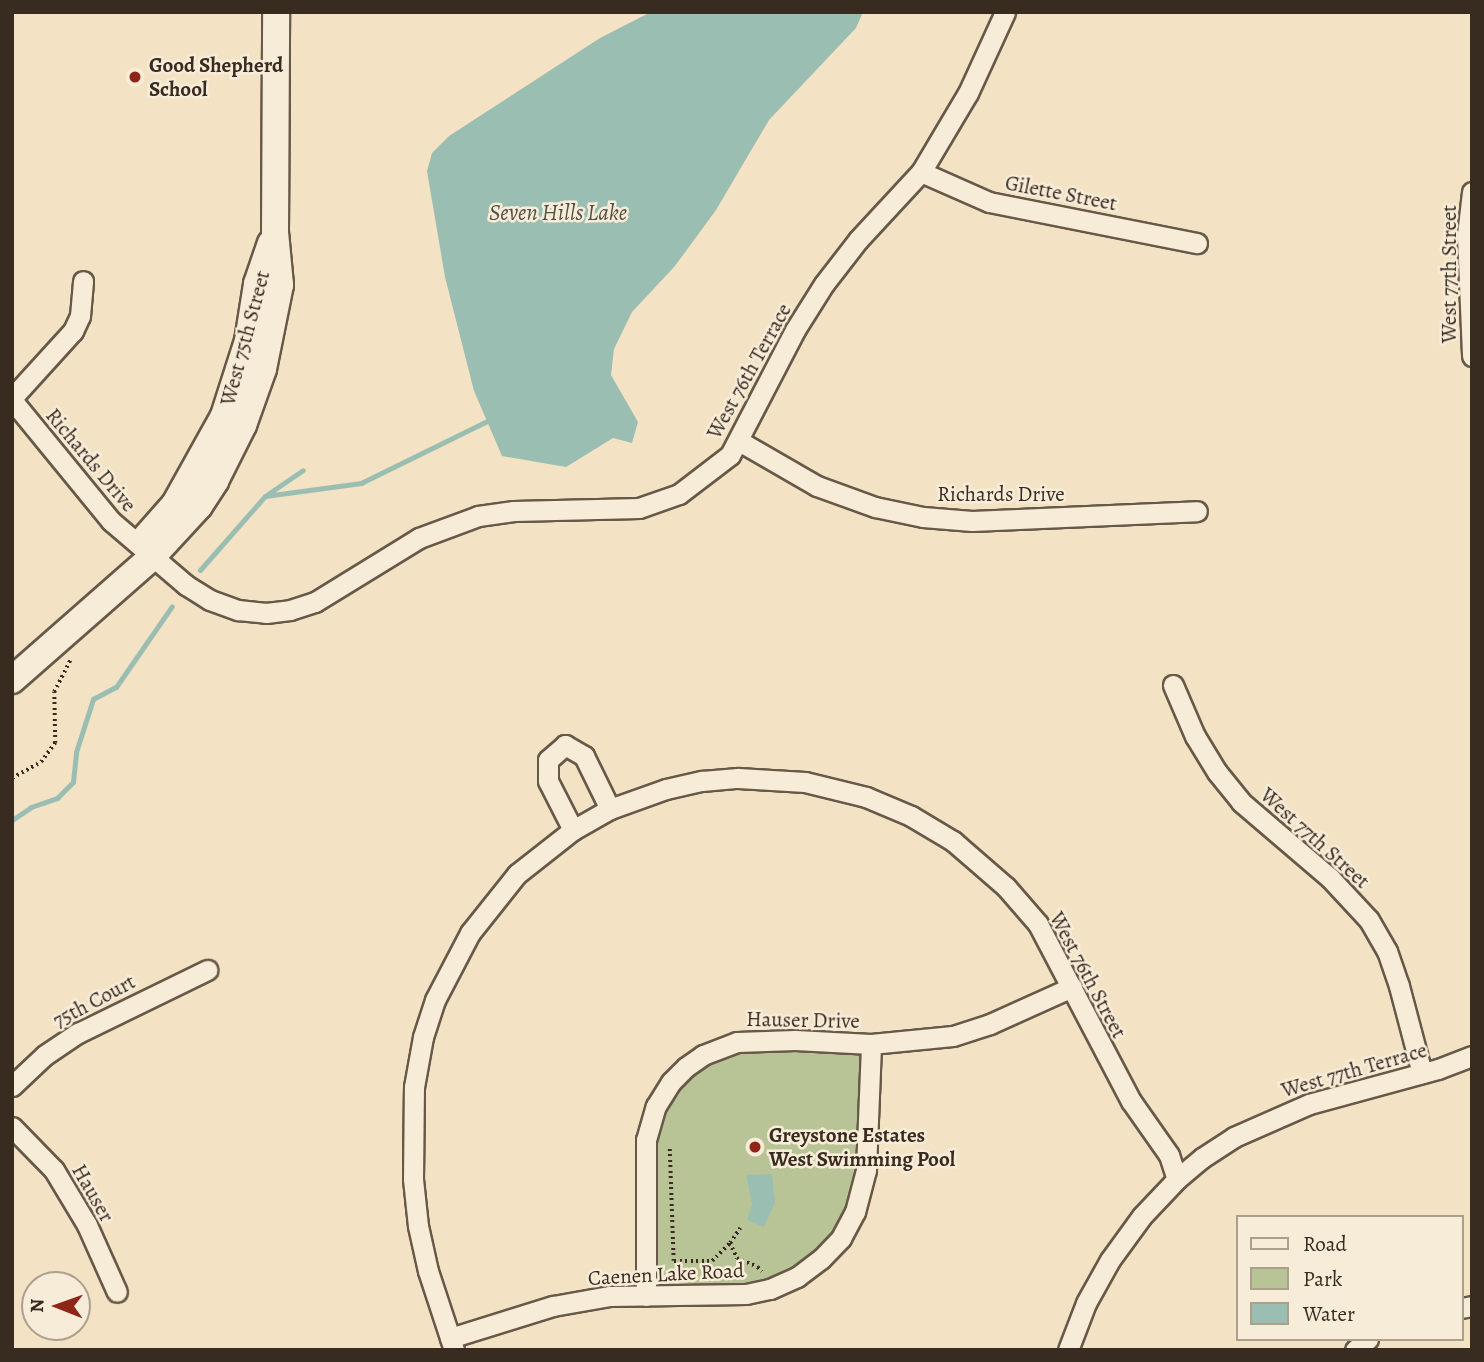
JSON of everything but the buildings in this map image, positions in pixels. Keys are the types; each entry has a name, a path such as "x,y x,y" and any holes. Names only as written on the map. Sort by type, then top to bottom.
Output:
{"main road":[{"name":"West 75th Street","path":"145,551 199,506 215,481 254,397 272,331 279,285 275,232 276,12"},
{"path":"12,656 145,551"},
{"path":"12,680 145,551"}],"street":[{"name":"West 76th Terrace","path":"145,551 210,600 238,610 266,613 289,610 315,602 392,553 444,526 514,511 639,508 679,494 715,470 739,441 795,330 824,284 858,240 921,172 968,93 1005,12"},
{"name":"Gilette Street","path":"921,172 989,202 1197,243"},
{"name":"West 77th Street","path":"1472,192 1467,235 1472,356"},
{"path":"12,399 73,331 80,316 83,281"},
{"name":"Richards Drive","path":"12,399 111,521 145,551"},
{"name":"Richards Drive","path":"739,441 817,486 875,507 923,517 972,521 1197,511"},
{"name":"West 77th Street","path":"1173,685 1195,736 1217,772 1241,802 1330,878 1369,920 1387,951 1399,985 1422,1073"},
{"path":"572,830 548,781 548,760 565,746 584,755 610,809"},
{"name":"West 76th Street","path":"452,1344 428,1271 413,1178 414,1087 424,1037 440,988 470,933 517,874 572,830 610,809 666,789 702,781 738,778 805,782 866,797 911,816 953,841 1006,887 1038,924 1131,1101 1169,1155 1177,1179"},
{"name":"75th Court","path":"12,1086 44,1055 78,1033 206,970"},
{"name":"Hauser Drive","path":"646,1296 646,1140 656,1106 671,1082 703,1055 737,1042 794,1040 871,1044 953,1035 990,1024 1072,987"},
{"name":"Caenen Lake Road","path":"452,1344 553,1306 610,1296 721,1296 770,1289 805,1271 841,1238 855,1212 866,1170 871,1044"},
{"name":"West 77th Terrace","path":"1068,1350 1086,1303 1110,1260 1142,1216 1177,1179 1234,1137 1272,1118 1341,1094 1422,1073 1472,1056"},
{"name":"Hauser","path":"12,1127 54,1170 87,1225 117,1292"}],"path":[{"path":"12,778 41,762 55,743 54,692 73,655"},
{"path":"670,1149 674,1261 716,1260 740,1228"},
{"path":"730,1242 737,1258 758,1266 766,1276"}],"green space":[{"path":"871,1044 866,1170 841,1238 770,1289 646,1296 656,1106 720,1047"}],"water":[{"name":"Seven Hills Lake","path":"651,12 863,12 856,28 769,120 716,210 675,266 632,312 614,349 611,375 638,422 632,443 613,438 566,467 502,456 474,391 445,277 427,171 432,153 449,136 600,38"},
{"path":"772,1174 775,1203 764,1227 747,1220 752,1205 746,1175"}],"waterway":[{"path":"200,570 265,496 361,483 487,421"},
{"path":"268,494 303,470"},
{"path":"12,820 31,807 57,798 73,782 76,752 93,699 116,687 172,606"}],"place":[{"name":"Good Shepherd School","path":"135,77"},
{"name":"Greystone Estates West Swimming Pool","path":"755,1147"}]}
